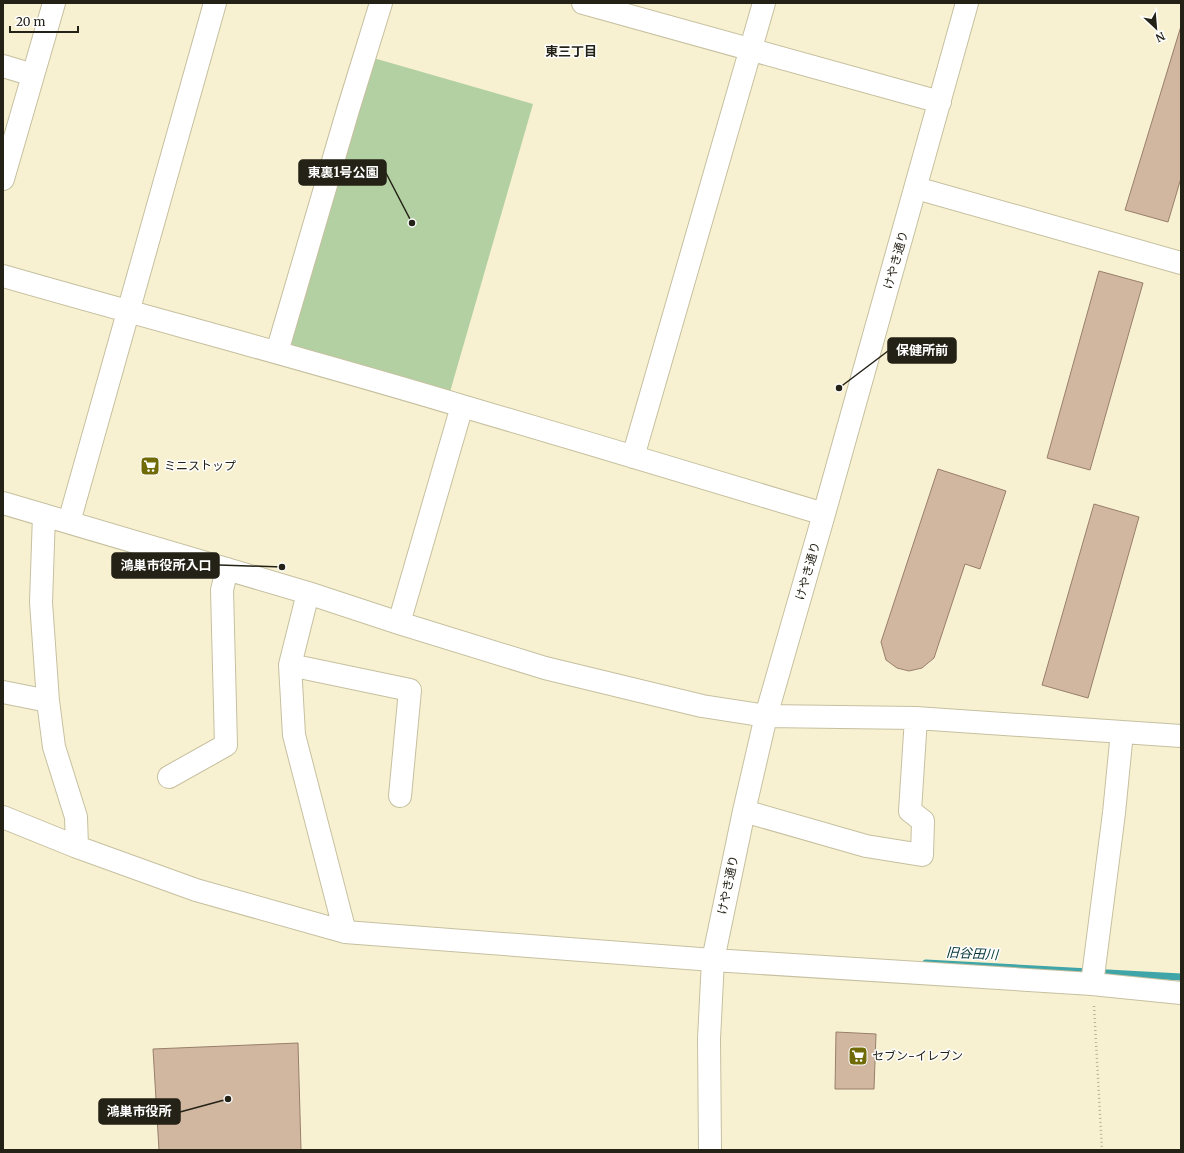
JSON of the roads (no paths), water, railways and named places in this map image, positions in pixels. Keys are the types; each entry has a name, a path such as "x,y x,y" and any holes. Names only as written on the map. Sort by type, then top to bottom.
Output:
{"street":[{"path":"3,179 54,3"},
{"path":"69,522 215,3"},
{"path":"277,352 381,3"},
{"path":"583,3 940,102"},
{"path":"632,457 764,3"},
{"name":"けやき通り","path":"710,1150 710,1039 713,960 744,811 766,716 967,3"},
{"path":"3,66 33,75"},
{"path":"916,188 1181,263"},
{"path":"3,276 128,312 277,352 824,514"},
{"path":"399,623 462,406"},
{"path":"3,503 308,593 545,668 702,706 766,716 916,718 1181,736"},
{"path":"44,515 41,602 48,701 54,747 76,817 77,847"},
{"path":"169,777 226,745 222,590 227,570"},
{"path":"308,593 290,665 294,735 345,932"},
{"path":"290,665 410,690 400,796"},
{"path":"3,692 48,701"},
{"path":"744,811 866,846 922,855 923,821 910,811 916,718"},
{"path":"1092,984 1114,813 1122,732"},
{"path":"3,817 77,847 196,890 345,932 713,960 1092,984 1181,993"}],"waterway":[{"name":"旧谷田川","path":"926,963 1181,977"}],"place":[{"name":"東裏1号公園","path":"412,223"},
{"name":"保健所前","path":"839,388"},
{"name":"ミニストップ","path":"150,466"},
{"name":"鴻巣市役所入口","path":"282,567"},
{"name":"セブン-イレブン","path":"858,1056"},
{"name":"鴻巣市役所","path":"228,1099"}],"district":[{"name":"東三丁目","path":"571,51"}]}
